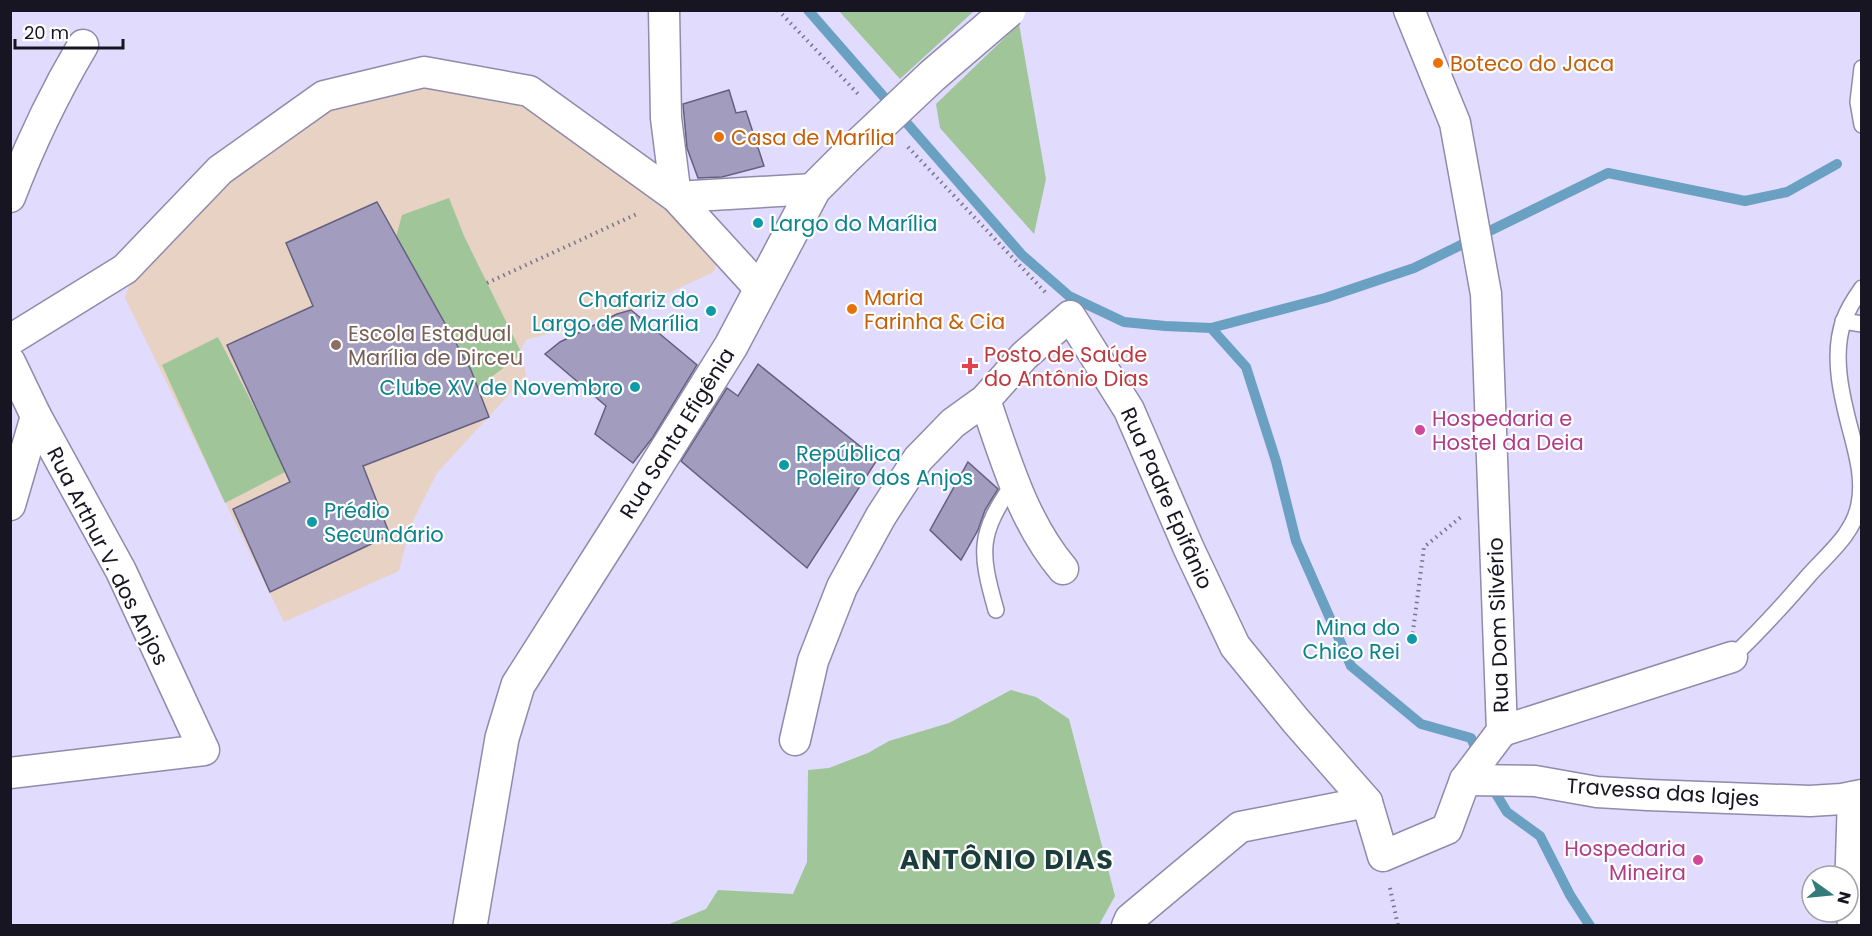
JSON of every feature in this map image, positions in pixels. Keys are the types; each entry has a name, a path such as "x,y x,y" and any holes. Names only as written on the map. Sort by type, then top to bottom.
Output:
{"street":[{"path":"664,10 666,118 676,196"},
{"name":"Rua Santa Efigênia","path":"470,926 502,738 518,685 610,542 731,346 814,189 932,76 1009,10"},
{"name":"Rua Dom Silvério","path":"1367,801 1383,856 1447,829 1465,780 1502,731 1486,294 1455,123 1409,10"},
{"path":"10,197 42,120 83,45"},
{"path":"10,340 125,270 220,170 324,96 424,72 529,90 676,196 761,290"},
{"path":"676,196 814,189"},
{"path":"795,740 813,661 842,587 881,516 918,459 953,423 985,400 1024,356 1070,316"},
{"name":"Rua Padre Epifânio","path":"1070,316 1129,410 1189,549 1235,646 1296,721 1367,801"},
{"name":"Rua Arthur V. dos Anjos","path":"10,362 36,416 121,571 204,750 10,772"},
{"path":"985,400 1015,482 1036,530 1050,554 1063,569"},
{"path":"10,505 36,416"},
{"path":"1502,731 1732,657"},
{"name":"Travessa das lajes","path":"1465,780 1535,781 1597,792 1648,795 1810,801 1857,796"},
{"path":"1852,926 1850,891 1857,796"},
{"path":"1127,926 1130,919 1240,827 1367,801"}],"lane":[{"path":"1862,68 1858,102 1862,125"},
{"path":"1732,657 1758,633 1838,544 1851,527 1859,506 1860,474 1857,453 1845,411 1839,371 1839,345 1843,321 1862,288"},
{"path":"1843,321 1862,324"},
{"path":"996,610 986,573 984,552 986,535 992,518 1015,482"}],"path":[{"path":"778,10 865,102"},
{"path":"904,143 1028,275 1070,316"},
{"path":"487,283 676,196"},
{"path":"1412,639 1424,547 1493,490"}],"shaded area":[{"name":"Escola Estadual Marília de Dirceu","path":"424,72 529,91 720,245 714,272 631,310 526,340 521,349 526,376 437,473 411,525 399,571 284,622 125,298 139,255 324,96"}],"green space":[{"path":"839,11 974,11 900,79"},
{"path":"1019,24 1046,179 1034,234 940,128 936,104"},
{"path":"449,198 464,236 522,354 478,387 396,237 402,215"},
{"path":"218,337 287,471 225,503 162,365"},
{"path":"1011,690 1036,697 1069,719 1115,896 1099,925 667,925 706,909 718,890 793,894 807,862 808,770 829,768 868,753 889,741 949,723"}],"building":[{"name":"Casa de Marília","path":"729,90 736,113 746,111 764,166 722,177 698,178 687,148 683,104"},
{"path":"377,202 471,370 489,417 363,466 390,535 270,592 233,509 290,482 227,345 313,306 286,243"},
{"name":"Clube XV de Novembro","path":"631,310 697,365 653,437 633,463 595,434 606,406 545,354 560,342 617,314"},
{"name":"República Poleiro dos Anjos","path":"758,364 877,460 807,568 681,461 727,388 738,396"},
{"path":"968,462 998,489 985,510 978,530 961,560 930,530"}],"waterway":[{"path":"808,10 1022,255 1069,296 1124,322 1211,328 1325,298 1414,268 1608,173 1745,201 1787,192 1837,164"},
{"path":"1211,328 1246,367 1276,461 1296,541 1351,666 1421,724 1471,738 1479,756"},
{"path":"1490,784 1507,812 1540,836 1570,895 1590,926"}],"place":[{"name":"Boteco do Jaca","path":"1438,63"},
{"name":"Casa de Marília","path":"719,137"},
{"name":"Largo do Marília","path":"758,223"},
{"name":"Maria Farinha & Cia","path":"852,309"},
{"name":"Chafariz do Largo de Marília","path":"711,311"},
{"name":"Escola Estadual Marília de Dirceu","path":"336,345"},
{"name":"Posto de Saúde do Antônio Dias","path":"970,366"},
{"name":"Clube XV de Novembro","path":"635,387"},
{"name":"Hospedaria e Hostel da Deia","path":"1420,430"},
{"name":"República Poleiro dos Anjos","path":"784,465"},
{"name":"Prédio Secundário","path":"312,522"},
{"name":"Mina do Chico Rei","path":"1412,639"},
{"name":"Hospedaria Mineira","path":"1698,860"}],"district":[{"name":"ANTÔNIO DIAS","path":"1007,859"}]}
